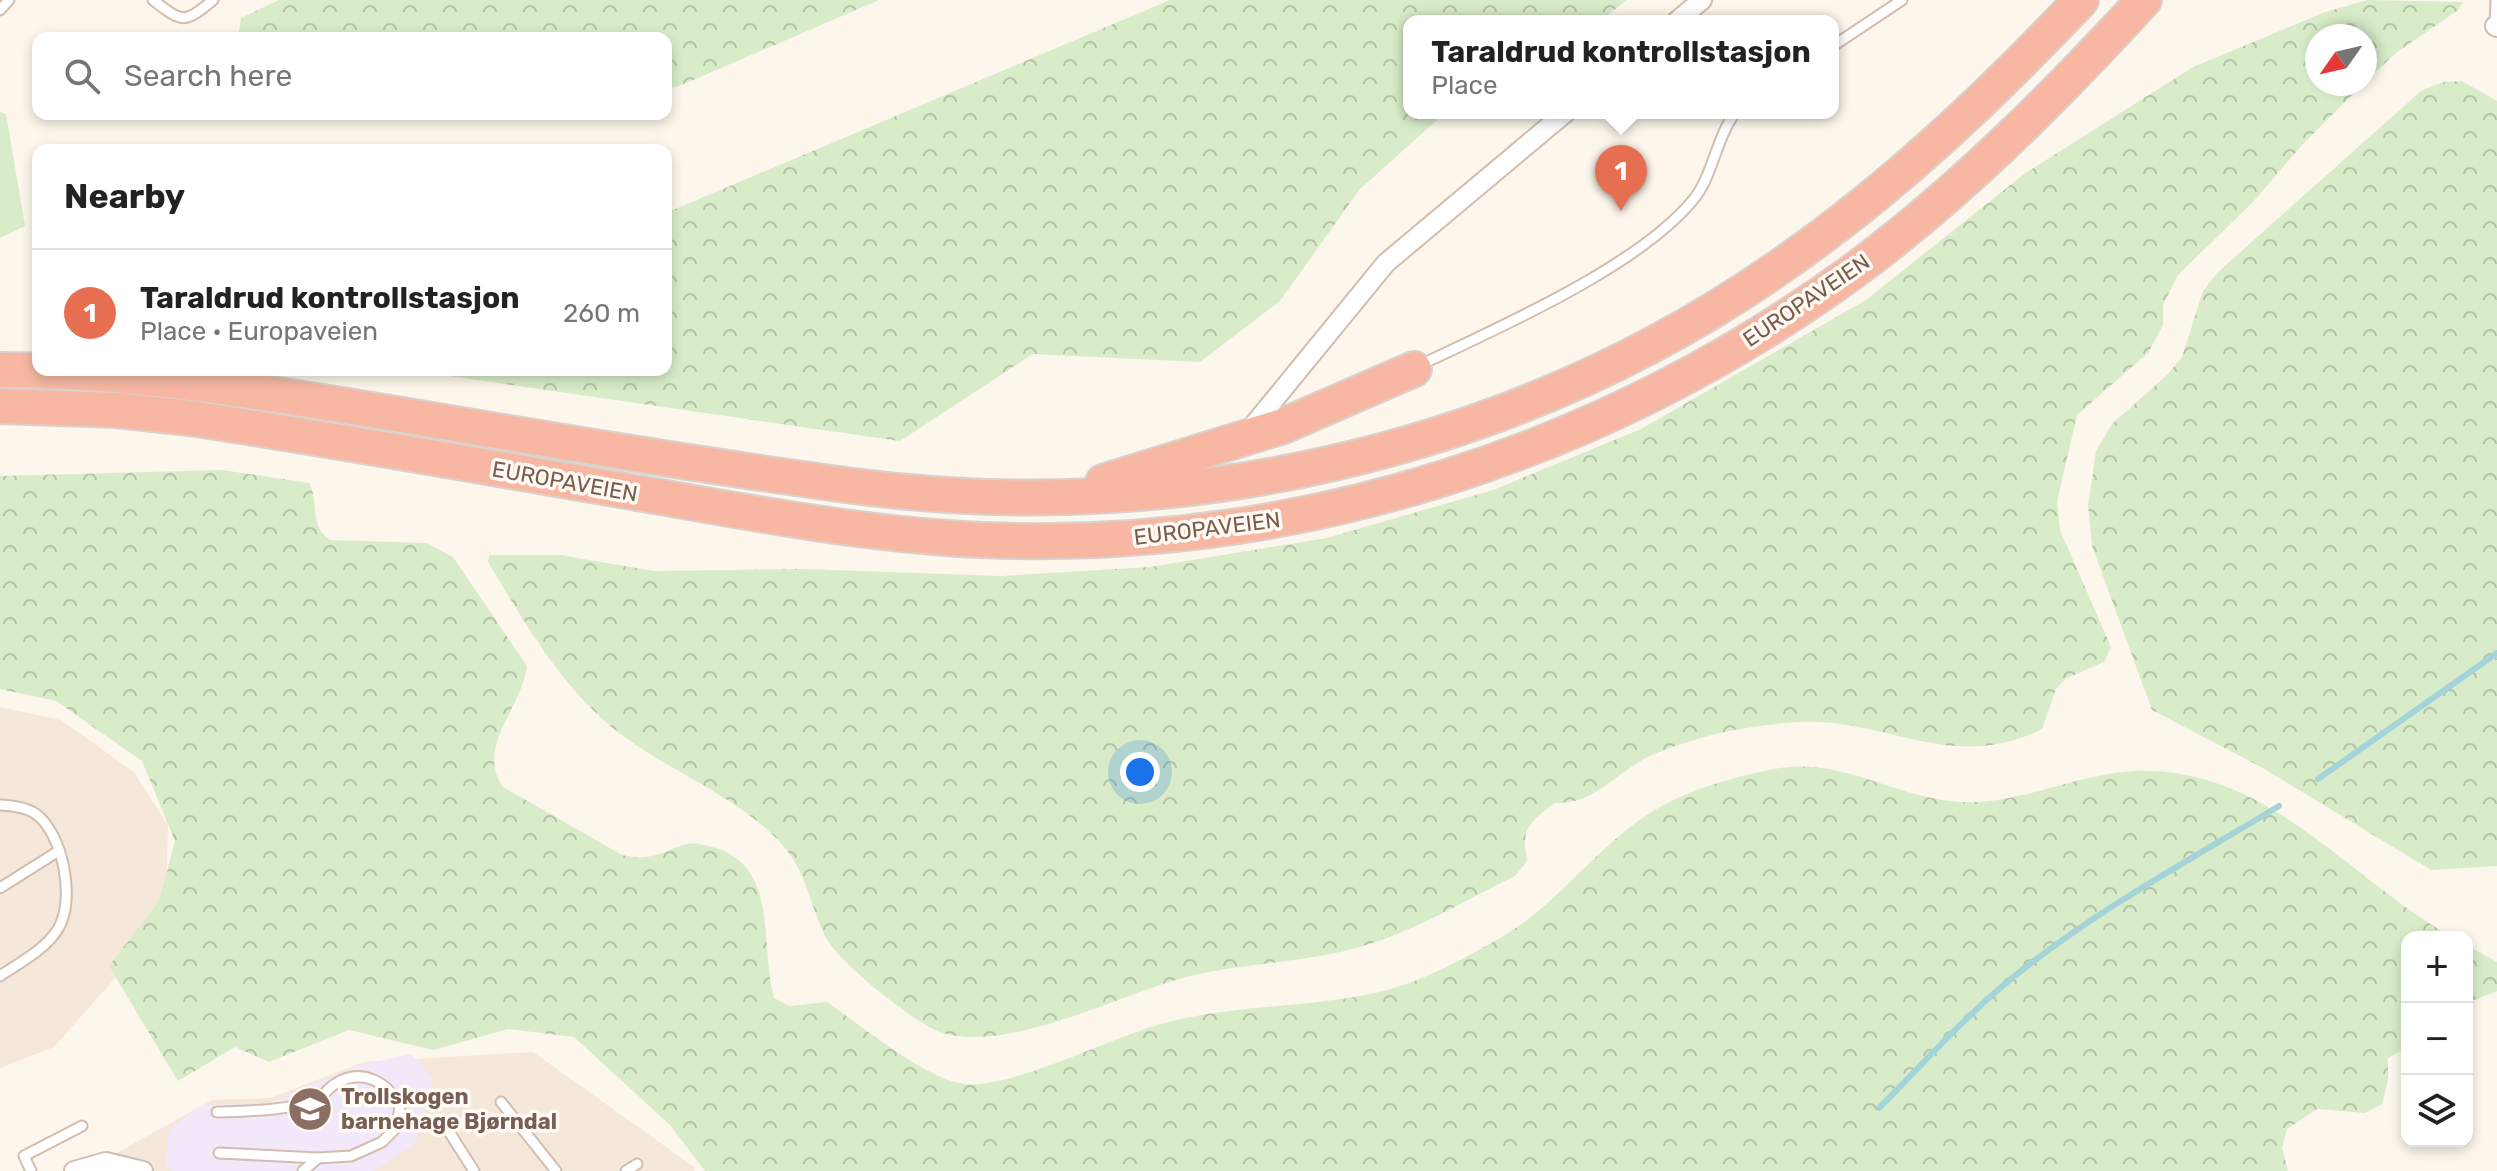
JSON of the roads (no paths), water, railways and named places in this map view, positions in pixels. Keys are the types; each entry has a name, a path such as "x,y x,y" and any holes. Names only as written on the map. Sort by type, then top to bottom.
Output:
{"highway":[{"name":"EUROPAVEIEN","path":"111,376 253,389 849,485 977,498 1115,496 1216,486 1332,463 1461,427 1604,368 1723,303 1830,230 1942,138 2081,0"},
{"name":"EUROPAVEIEN","path":"0,406 117,410 250,427 712,506 910,534 994,540 1116,539 1223,529 1295,517 1408,490 1561,437 1688,376 1744,344 1856,269 1926,212 2026,122 2144,0"},
{"path":"1049,498 1241,440 1343,402 1414,369"},
{"name":"EUROPAVEIEN","path":"0,370 32,371"}],"street":[{"path":"1684,15 1702,0"},
{"path":"1241,440 1386,263 1558,119"},
{"path":"74,1171 114,1162 143,1171"}],"lane":[{"path":"0,10 9,0"},
{"path":"153,0 183,20 189,20 213,0"},
{"path":"1839,42 1902,0"},
{"path":"2496,0 2496,26"},
{"path":"1414,369 1570,289 1670,225 1696,197 1732,119"},
{"path":"0,805 22,808 36,815 48,830 69,888 63,919 48,942 0,976"},
{"path":"0,888 57,852"},
{"path":"217,1112 256,1111 318,1099 336,1083 357,1078 379,1081 389,1089 400,1108 392,1133 369,1150 351,1156 318,1158 219,1153"},
{"path":"501,1102 556,1171"},
{"path":"31,1171 24,1156 82,1126"},
{"path":"446,1127 474,1171"},
{"path":"303,1171 318,1158"},
{"path":"626,1171 637,1164"}],"waterway":[{"path":"2318,779 2497,653"},
{"path":"1879,1108 1976,1010 2042,955 2142,888 2279,806"}],"place":[{"name":"Taraldrud kontrollstasjon","path":"1621,211"},
{"name":"Trollskogen barnehage Bjørndal","path":"310,1109"}]}
